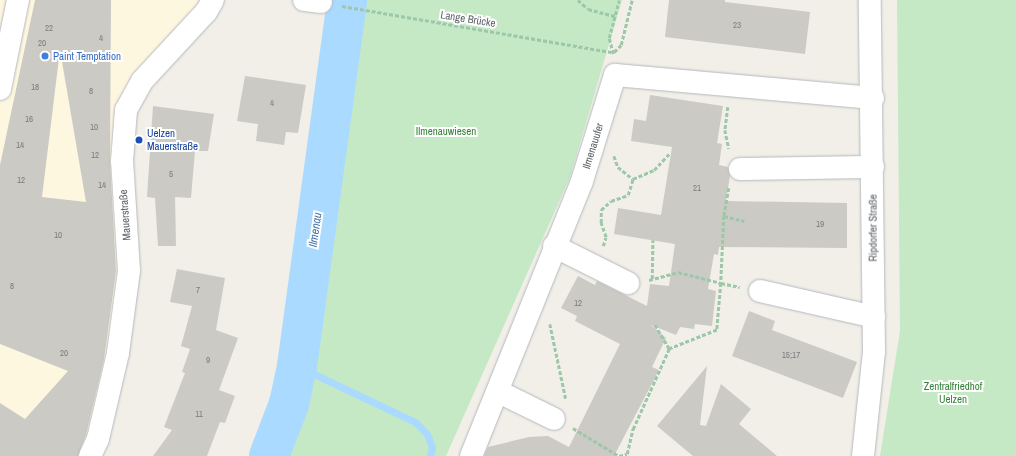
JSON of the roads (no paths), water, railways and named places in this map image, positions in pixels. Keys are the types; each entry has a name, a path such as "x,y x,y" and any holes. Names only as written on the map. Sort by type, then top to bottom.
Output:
{"street":[{"path":"0,89 18,0"},
{"name":"Mauerstraße","path":"90,456 98,439 118,353 129,271 122,161 126,110 142,82 206,12 213,0"},
{"name":"Ripdorfer Straße","path":"863,456 874,352 873,98 870,0"},
{"name":"Ilmenauufer","path":"471,456 499,392 554,246 582,181 615,75 873,98"},
{"path":"736,169 873,167"},
{"path":"554,246 628,283"},
{"path":"760,291 874,317"},
{"path":"499,392 560,421"}],"waterway":[{"name":"Ilmenau","path":"269,456 289,404 297,366 347,0"},
{"path":"297,366 415,422 427,434 432,447 430,456"}],"place":[{"name":"Paint Temptation","path":"45,56"},
{"name":"Uelzen Mauerstraße","path":"139,140"}],"park label":[{"name":"Ilmenauwiesen","path":"446,131"},
{"name":"Zentralfriedhof Uelzen","path":"953,393"}]}
